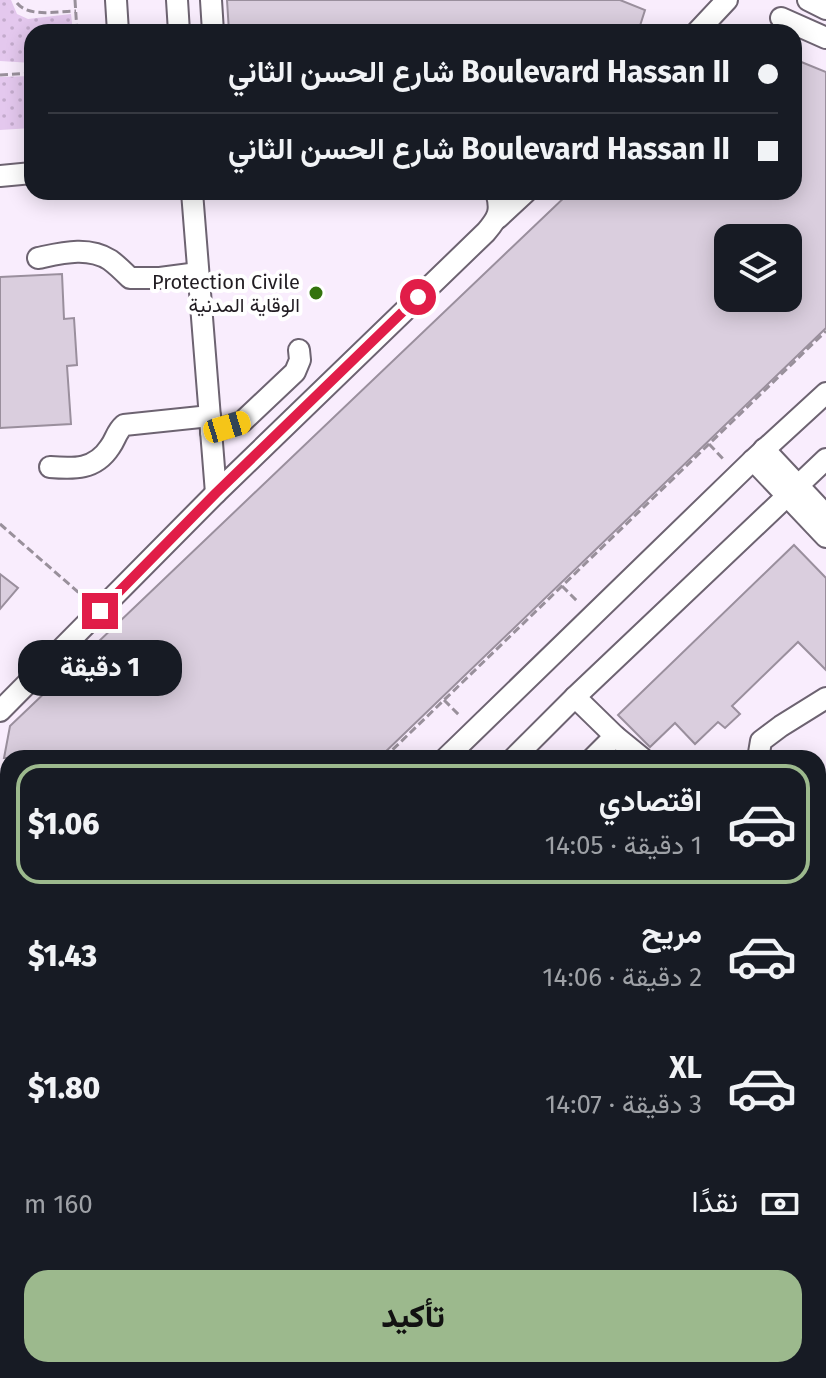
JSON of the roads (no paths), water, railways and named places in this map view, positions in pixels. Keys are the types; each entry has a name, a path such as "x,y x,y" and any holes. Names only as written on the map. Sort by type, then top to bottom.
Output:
{"street":[{"path":"116,0 118,24"},
{"path":"177,0 178,24"},
{"path":"211,0 212,24"},
{"path":"704,24 727,0"},
{"path":"808,0 826,9"},
{"path":"781,18 794,24"},
{"path":"802,27 826,38"},
{"path":"0,176 24,174"},
{"path":"193,200 216,493"},
{"path":"498,200 498,218"},
{"path":"0,711 216,493 517,200"},
{"path":"38,258 89,251 110,260 130,278 198,273"},
{"path":"50,467 74,469 92,465 110,447 117,431 124,425 242,422 295,372 300,360 299,350"},
{"path":"454,750 826,393"},
{"path":"759,455 792,490 826,537"},
{"path":"522,750 792,490 822,470"},
{"path":"792,490 826,515"},
{"path":"575,697 632,750"},
{"path":"760,750 761,741 826,698"},
{"path":"601,750 615,736"}],"place":[{"name":"Protection Civile الوقاية المدنية","path":"316,293"}]}
